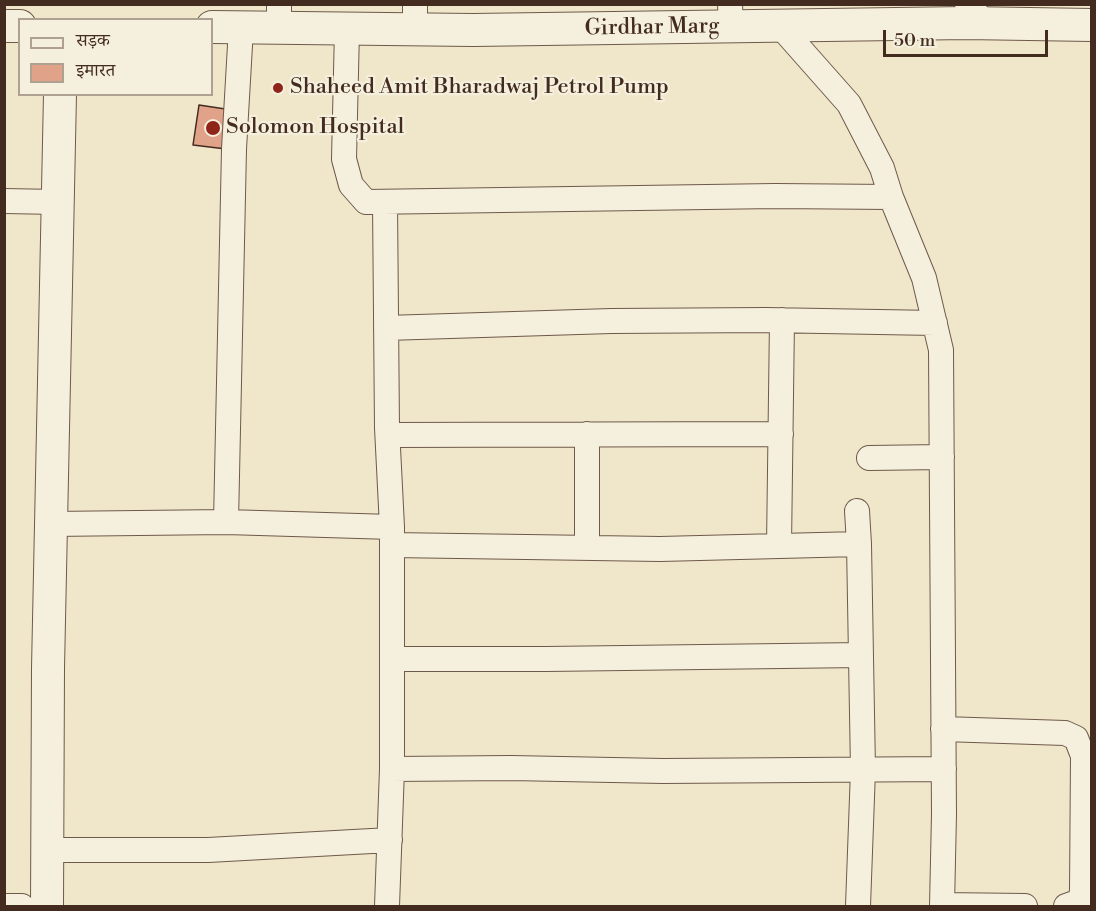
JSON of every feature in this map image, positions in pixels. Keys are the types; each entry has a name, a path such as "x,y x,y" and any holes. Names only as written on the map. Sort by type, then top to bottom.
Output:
{"street":[{"name":"Girdhar Marg","path":"226,28 279,16 347,29 415,17 731,16 793,26 973,17 1092,25"},
{"path":"793,26 849,104 882,168 891,197 924,278 941,350 944,769 942,906 1025,906"},
{"path":"226,28 234,149 226,522"},
{"path":"347,29 344,159 351,185 366,202 775,196 891,197"},
{"path":"47,906 51,524 60,96"},
{"path":"4,201 58,202"},
{"path":"386,202 386,328 392,536 392,769 387,906"},
{"path":"386,328 611,321 782,320 935,323"},
{"path":"779,546 782,320"},
{"path":"587,434 587,547"},
{"path":"388,435 781,434"},
{"path":"869,458 942,457"},
{"path":"857,512 864,771 858,906"},
{"path":"51,524 226,522 392,536 660,549 859,544"},
{"path":"392,658 546,659 861,655"},
{"path":"943,729 1065,733 1076,738 1083,756 1082,891 1080,901 1066,906"},
{"path":"392,769 864,771 944,769"},
{"path":"47,850 208,850 390,840"},
{"path":"4,906 22,906"}],"building":[{"path":"199,105 232,110 226,149 193,145"}],"place":[{"name":"Shaheed Amit Bharadwaj Petrol Pump","path":"278,88"},
{"name":"Solomon Hospital","path":"213,128"}]}
